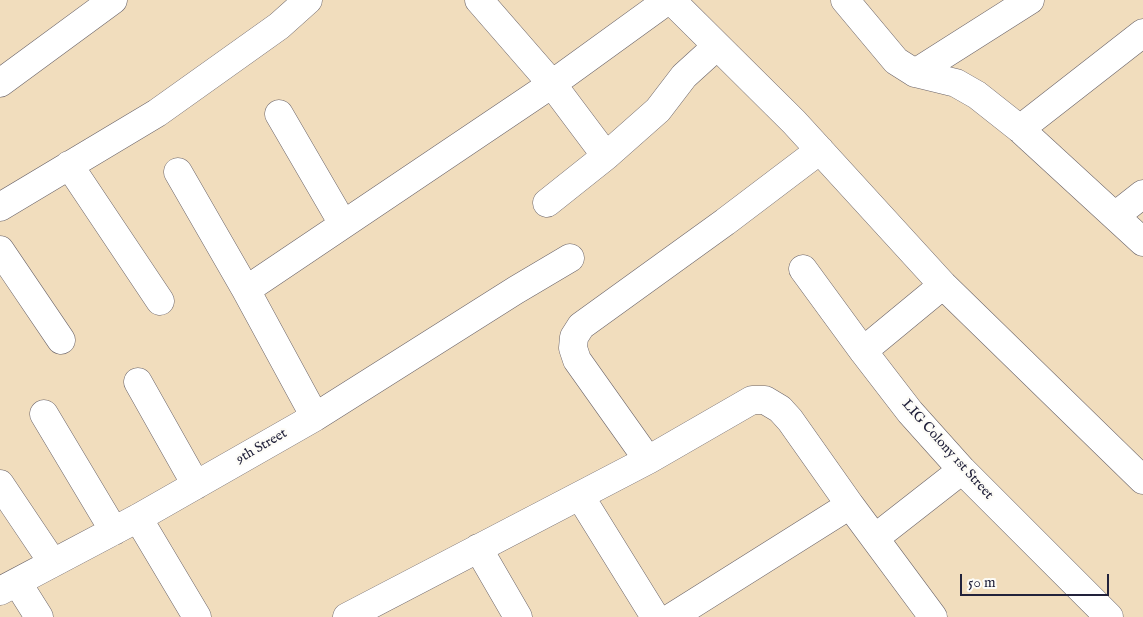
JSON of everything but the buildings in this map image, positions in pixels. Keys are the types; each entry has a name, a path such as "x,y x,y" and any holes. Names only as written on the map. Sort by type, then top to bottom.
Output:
{"street":[{"path":"0,83 113,0"},
{"path":"0,207 156,113 279,26 308,0"},
{"path":"478,0 552,84 606,156"},
{"path":"246,290 552,84 670,0 820,150 943,285 1143,480"},
{"path":"916,73 1030,0"},
{"path":"852,2 896,61 916,73 956,83 977,95 1020,129 1143,242"},
{"path":"1020,129 1143,33"},
{"path":"547,203 606,156 658,110 684,76 717,46"},
{"path":"279,114 344,224"},
{"path":"648,460 577,360 573,348 574,336 581,326 725,222 820,150"},
{"path":"69,165 160,301"},
{"path":"178,172 246,290 315,416"},
{"path":"1115,216 1143,194"},
{"path":"0,250 61,340"},
{"name":"9th Street","path":"8,586 138,518 315,416 570,258"},
{"name":"LIG Colony 1st Street","path":"803,269 910,412 962,470 1109,617"},
{"path":"863,351 943,285"},
{"path":"138,382 196,485"},
{"path":"347,617 648,460 752,400 765,400 780,409 790,420 931,616"},
{"path":"44,414 114,531"},
{"path":"875,538 962,470"},
{"path":"0,484 53,563"},
{"path":"580,496 655,617"},
{"path":"672,617 850,505"},
{"path":"138,518 196,617"},
{"path":"478,548 518,617"},
{"path":"8,586 39,617"}]}
